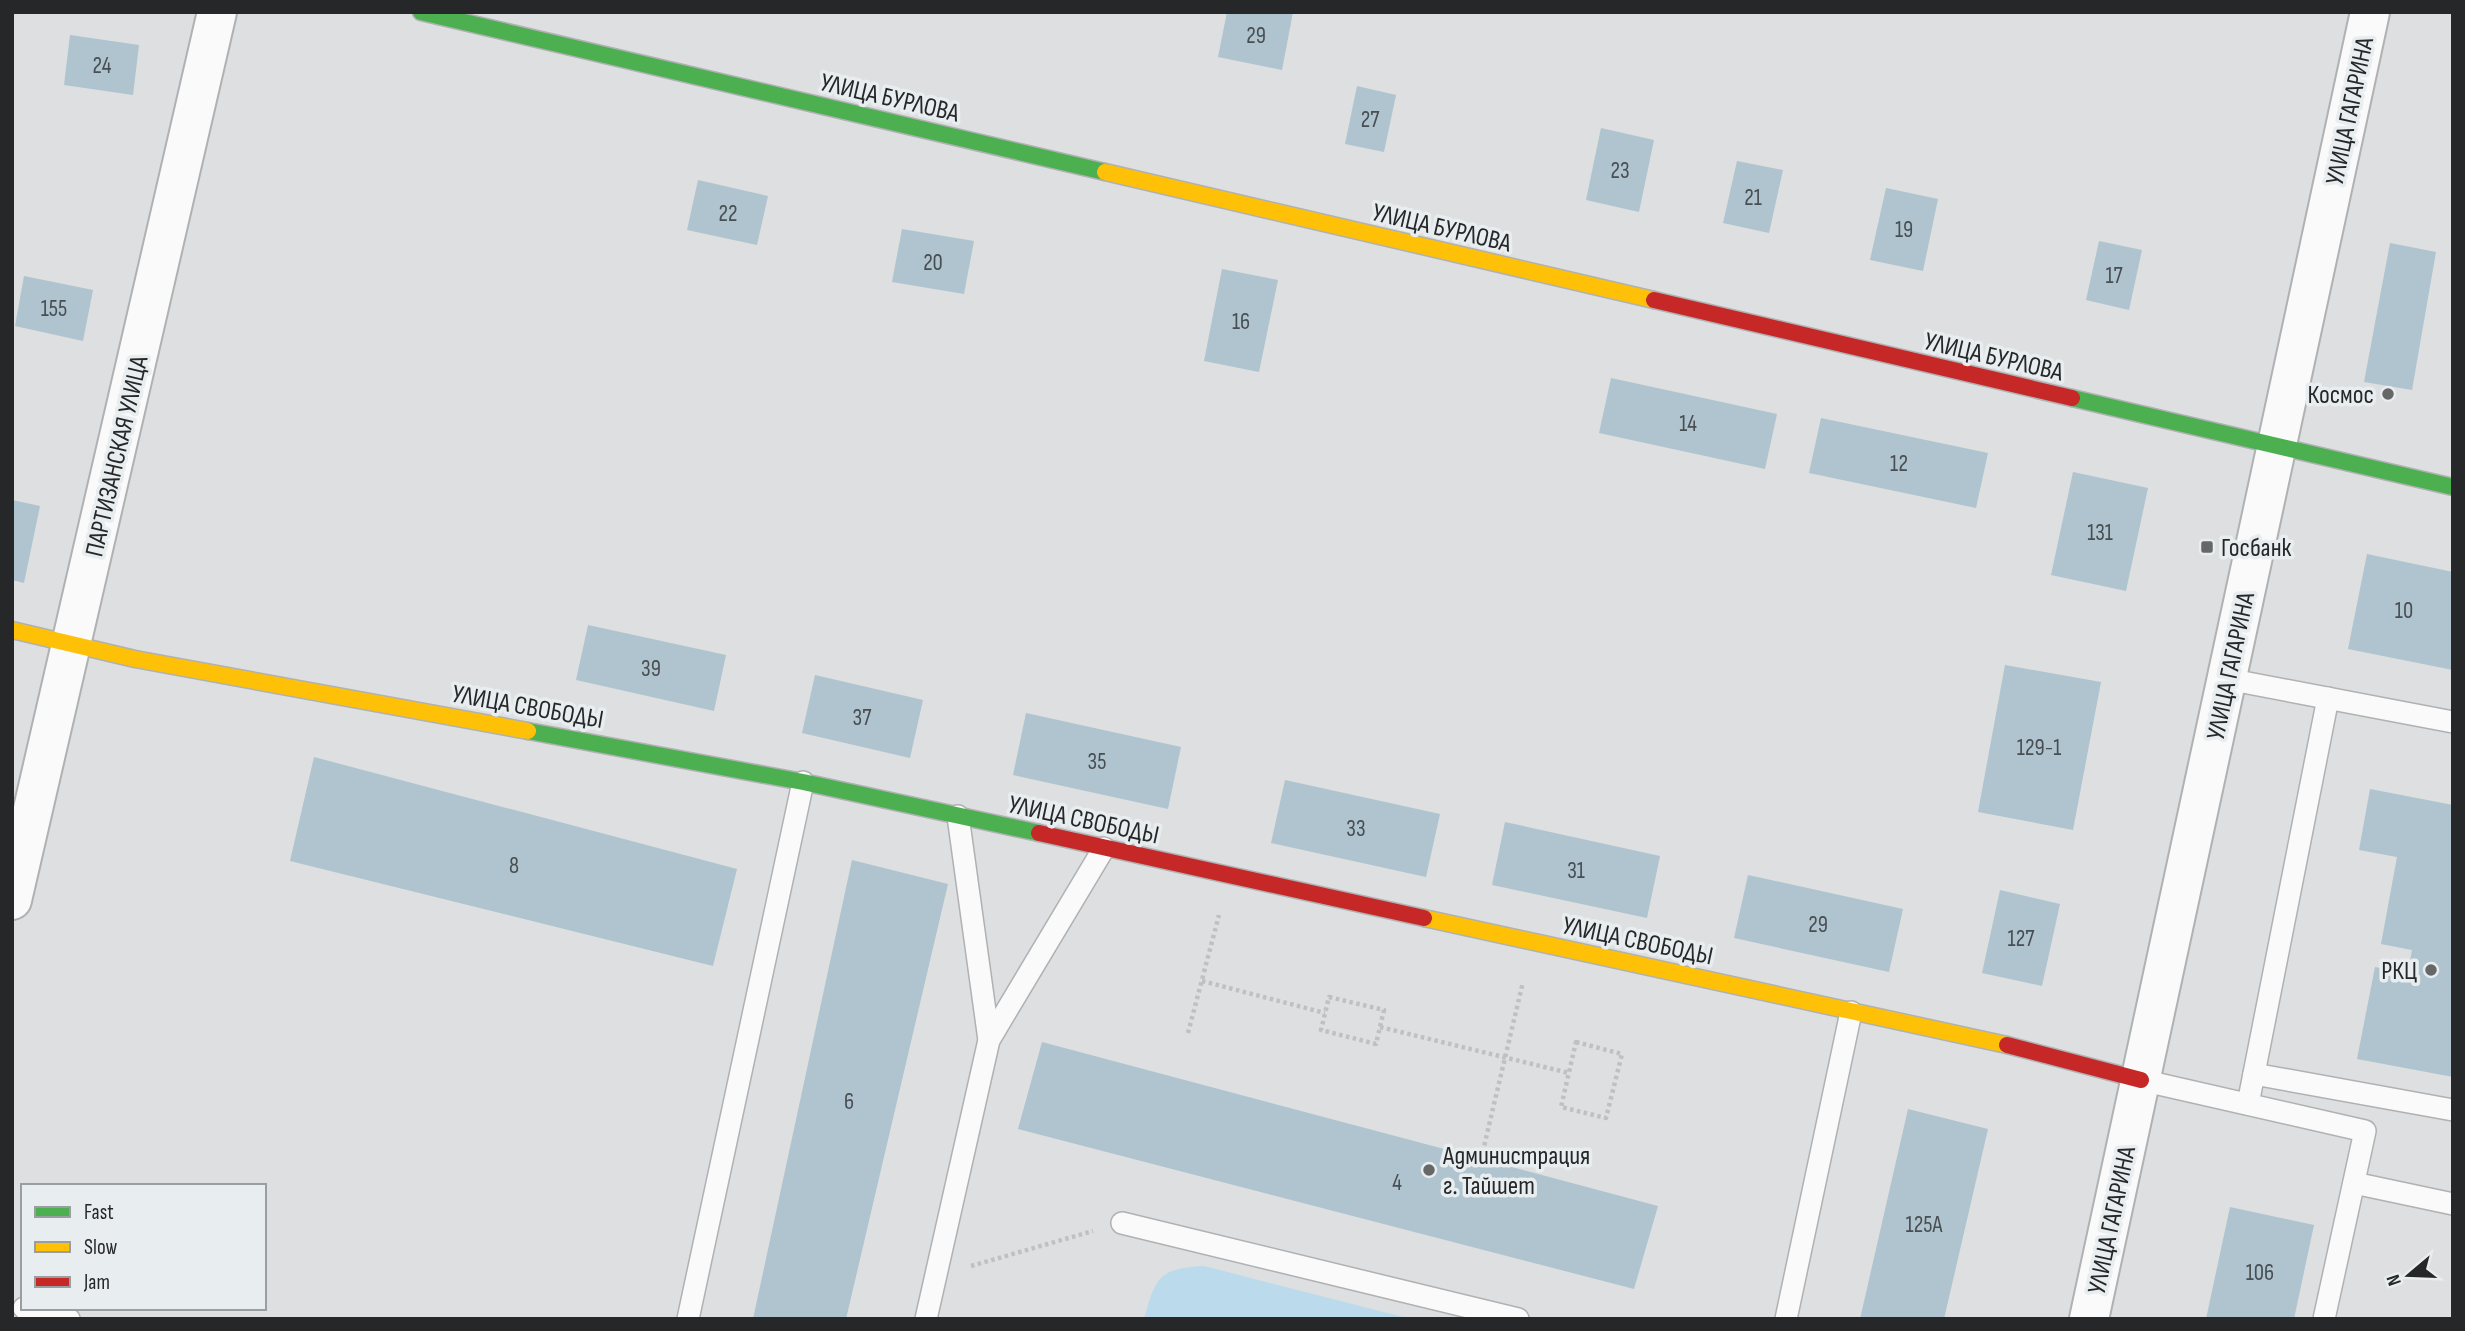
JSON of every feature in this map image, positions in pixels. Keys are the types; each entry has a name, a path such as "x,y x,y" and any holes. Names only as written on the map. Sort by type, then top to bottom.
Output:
{"street":[{"name":"ПАРТИЗАНСКАЯ УЛИЦА","path":"12,900 217,12"},
{"name":"УЛИЦА БУРЛОВА","path":"421,12 2453,487"},
{"name":"УЛИЦА ГАГАРИНА","path":"2089,1319 2370,12"},
{"name":"УЛИЦА СВОБОДЫ","path":"12,630 135,659 803,782 2056,1056 2141,1080"}],"lane":[{"path":"2227,679 2453,722"},
{"path":"2248,1104 2329,698"},
{"path":"688,1319 803,782"},
{"path":"958,816 989,1040"},
{"path":"926,1319 989,1040 1104,848"},
{"path":"1786,1319 1851,1012"},
{"path":"2254,1074 2453,1110"},
{"path":"2141,1080 2365,1131 2324,1319"},
{"path":"2354,1184 2453,1203"},
{"path":"1122,1223 1518,1319"},
{"path":"31,1310 69,1319"}],"path":[{"path":"1188,1033 1230,876"},
{"path":"1481,1158 1532,942"},
{"path":"1202,981 1325,1013"},
{"path":"1329,997 1384,1010 1376,1044 1321,1030 1325,1013 1329,997"},
{"path":"1380,1027 1569,1073"},
{"path":"1576,1042 1622,1054 1606,1118 1561,1107 1569,1073 1576,1042"},
{"path":"936,1276 1122,1223"}],"shaded area":[{"path":"1204,1266 1411,1319 1144,1319 1152,1294 1161,1278 1177,1269"}],"building":[{"path":"1227,12 1293,12 1282,70 1218,57"},
{"path":"70,35 139,45 133,95 64,85"},
{"path":"1357,86 1396,95 1384,152 1345,144"},
{"path":"1601,128 1654,140 1639,212 1586,200"},
{"path":"1737,161 1783,170 1769,233 1723,223"},
{"path":"698,180 768,196 757,245 687,230"},
{"path":"1886,188 1938,199 1923,271 1870,260"},
{"path":"902,229 974,241 964,294 892,282"},
{"path":"2099,241 2142,250 2129,310 2086,300"},
{"path":"2390,243 2436,252 2412,390 2364,382"},
{"path":"1222,269 1278,280 1259,372 1204,361"},
{"path":"24,276 93,290 83,341 15,326"},
{"path":"1611,378 1777,414 1765,469 1599,433"},
{"path":"1821,418 1988,453 1976,508 1809,473"},
{"path":"2073,472 2148,488 2126,591 2051,575"},
{"path":"12,500 40,506 24,583 12,580"},
{"path":"2367,554 2453,572 2453,670 2348,649"},
{"path":"588,625 726,655 714,711 576,680"},
{"path":"2005,665 2101,682 2073,830 1978,812"},
{"path":"815,675 923,700 910,758 802,733"},
{"path":"1026,713 1181,747 1168,809 1013,775"},
{"path":"314,757 737,869 713,966 290,861"},
{"path":"1285,780 1440,814 1426,877 1271,843"},
{"name":"РКЦ","path":"2370,789 2453,805 2453,1077 2357,1059 2375,967 2408,973 2412,950 2381,944 2397,857 2359,850"},
{"path":"1505,822 1660,856 1647,918 1492,885"},
{"path":"852,860 948,884 846,1319 753,1319"},
{"path":"1748,875 1903,909 1889,972 1734,938"},
{"path":"2000,890 2060,904 2042,986 1982,973"},
{"path":"1042,1042 1658,1206 1634,1289 1018,1129"},
{"path":"1908,1109 1988,1129 1944,1319 1860,1319"},
{"path":"2230,1207 2314,1225 2294,1319 2206,1319"}],"traffic: fast":[{"path":"421,12 1105,172"},
{"path":"2072,398 2453,487"},
{"path":"528,731 803,782 1039,833"}],"traffic: slow":[{"path":"1105,172 1654,300"},
{"path":"12,630 135,659 528,731"},
{"path":"1424,918 2007,1045"}],"traffic: jam":[{"path":"1654,300 2072,398"},
{"path":"1039,833 1424,918"},
{"path":"2007,1045 2141,1080"}],"place":[{"name":"Космос","path":"2388,394"},
{"name":"Госбанк","path":"2207,547"},
{"name":"РКЦ","path":"2431,970"},
{"name":"Администрация г. Тайшет","path":"1429,1170"}]}
